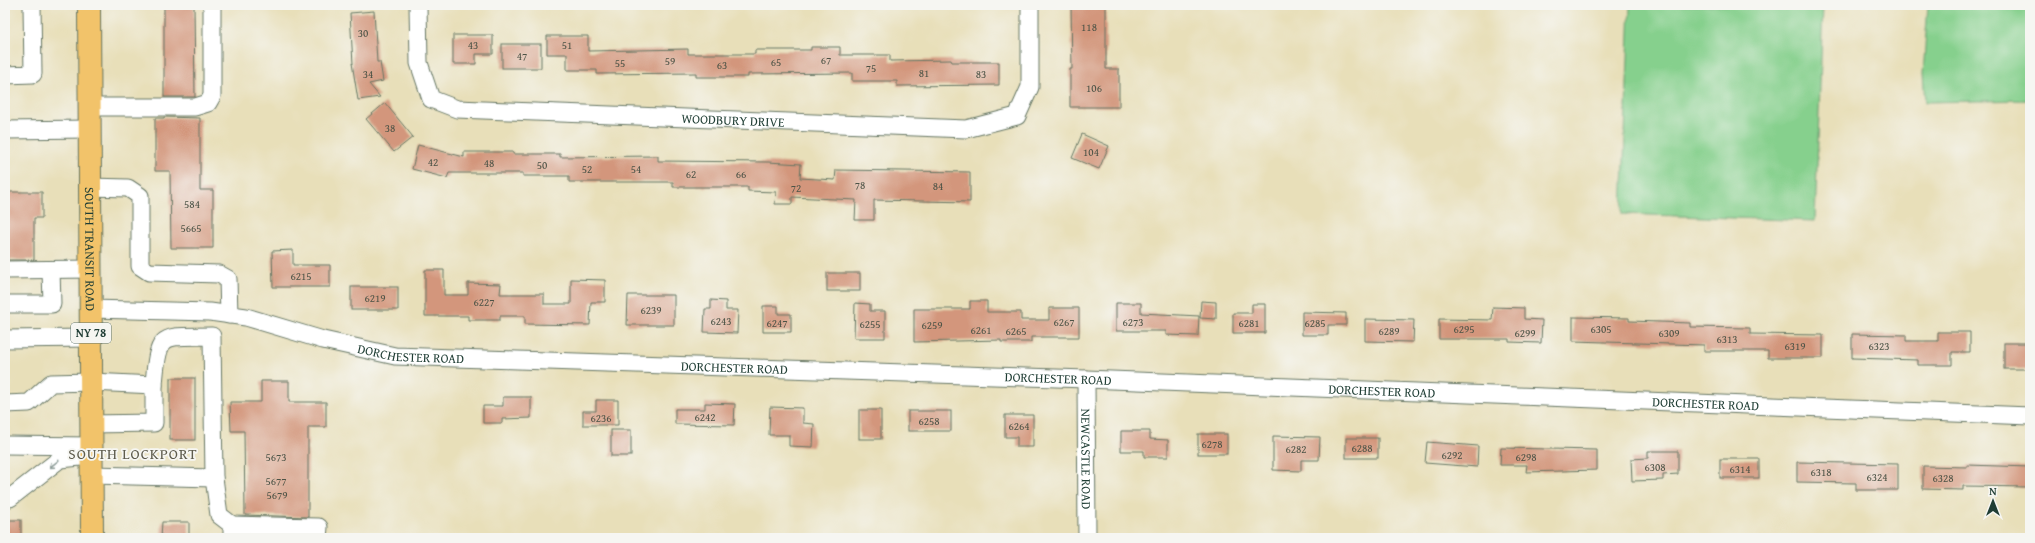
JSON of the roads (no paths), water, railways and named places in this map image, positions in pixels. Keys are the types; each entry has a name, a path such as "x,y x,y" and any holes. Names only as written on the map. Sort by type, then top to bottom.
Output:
{"highway":[{"name":"NY 78","path":"88,129 89,5"},
{"name":"SOUTH TRANSIT ROAD","path":"88,129 91,269 92,538"}],"street":[{"path":"5,74 33,74 32,5"},
{"path":"88,106 196,107 208,103 212,96 212,5"},
{"name":"WOODBURY DRIVE","path":"418,5 419,63 431,99 457,109 966,129 1017,116 1030,87 1030,5"},
{"path":"5,130 88,129"},
{"path":"89,187 128,188 140,196 140,266 149,272 219,274 228,280 229,315"},
{"path":"5,270 91,269"},
{"path":"5,304 52,304 51,270"},
{"name":"DORCHESTER ROAD","path":"91,309 210,312 246,317 323,340 395,356 1086,380 2030,416"},
{"path":"210,312 212,336 214,478 219,515 232,532 319,527 318,538"},
{"path":"91,424 154,423 154,385 156,355 159,346 170,337 212,336"},
{"path":"5,339 91,338"},
{"name":"NEWCASTLE ROAD","path":"1086,380 1087,538"},
{"path":"5,404 29,403 50,383 91,382 154,385"},
{"path":"5,445 214,478"},
{"path":"5,498 10,498 60,459 91,459"}],"district":[{"name":"SOUTH LOCKPORT","path":"133,454"}]}
